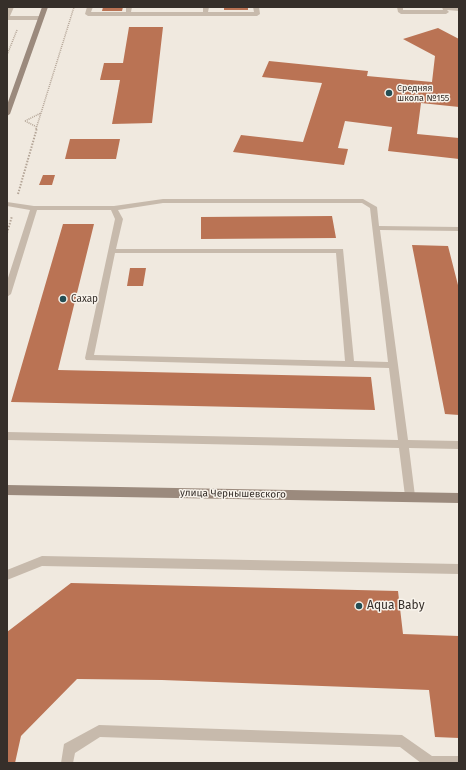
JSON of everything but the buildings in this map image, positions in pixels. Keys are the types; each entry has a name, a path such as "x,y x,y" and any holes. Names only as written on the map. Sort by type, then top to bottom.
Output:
{"main road":[{"path":"7,114 45,7"},
{"name":"улица Чернышевского","path":"7,490 459,498"}],"street":[{"path":"7,17 41,18"}],"lane":[{"path":"7,17 11,7"},
{"path":"90,7 88,14 257,14 256,7"},
{"path":"128,14 129,7"},
{"path":"205,14 206,7"},
{"path":"400,7 401,12 446,12 444,8 459,9"},
{"path":"7,204 16,204 34,208 114,208 164,201 363,201 372,207 376,228 410,496"},
{"path":"7,294 34,208"},
{"path":"114,208 119,219 89,358 393,365"},
{"path":"376,228 459,229"},
{"path":"112,251 340,251 350,364"},
{"path":"7,436 459,445"},
{"path":"7,575 42,561 459,569"},
{"path":"67,763 69,749 99,731 402,741 430,763 459,762"}],"path":[{"path":"7,233 41,112 74,7"},
{"path":"37,127 25,121 41,112"}],"place":[{"name":"Средняя школа №155","path":"389,93"},
{"name":"Сахар","path":"63,299"},
{"name":"Aqua Baby","path":"359,606"}]}
